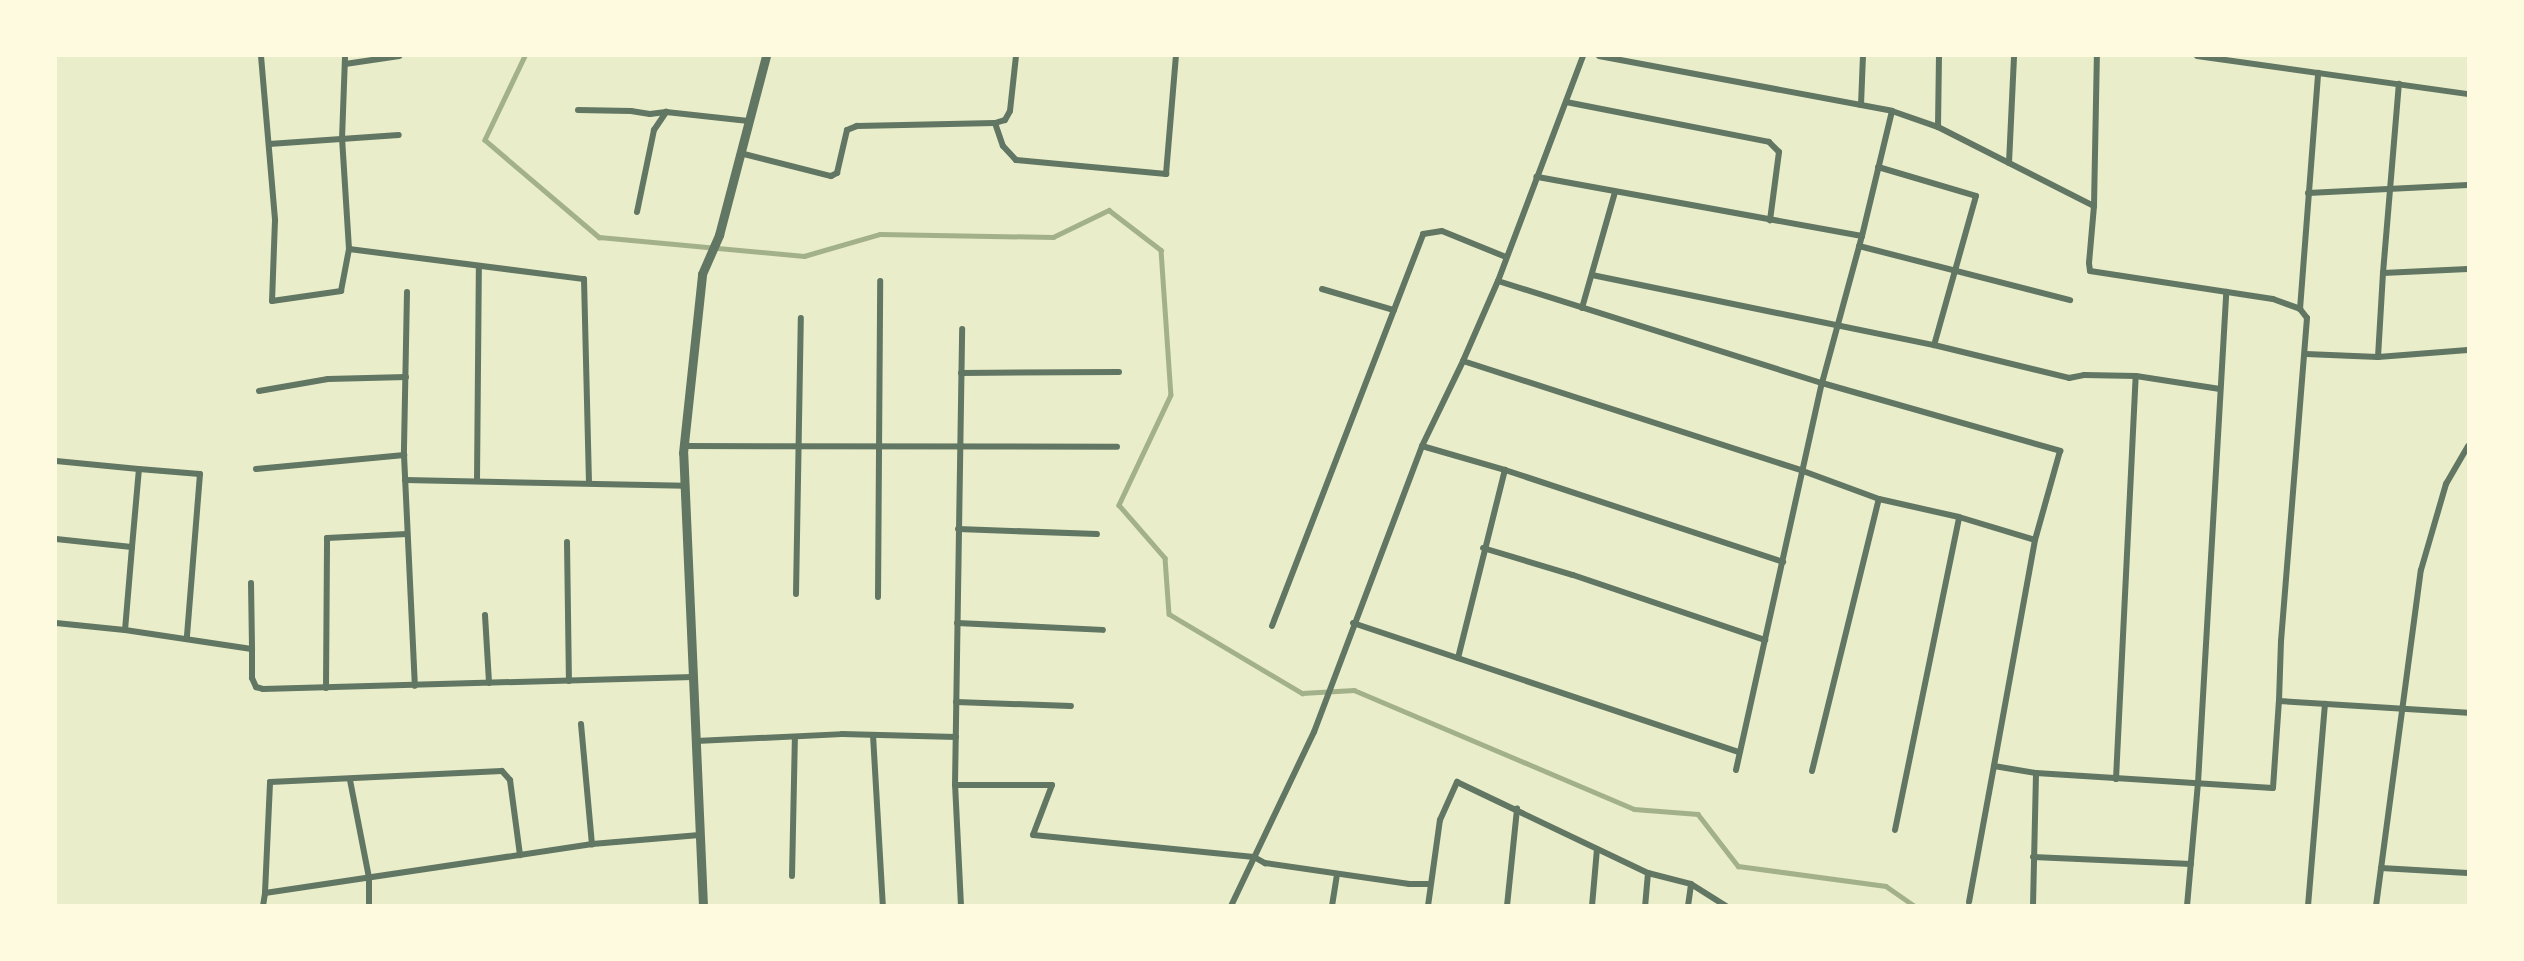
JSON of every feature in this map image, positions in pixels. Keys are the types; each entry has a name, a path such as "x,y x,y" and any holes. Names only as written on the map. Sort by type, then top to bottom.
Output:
{"street":[{"path":"261,56 275,220 272,301 341,291 349,249 342,139 345,56"},
{"path":"345,64 399,56"},
{"path":"703,906 684,446 702,274 719,235 766,56"},
{"path":"740,153 831,176 837,173 847,130 857,126 995,123 1005,120 1010,111 1016,56"},
{"path":"995,123 1003,146 1016,160 1166,174 1176,56"},
{"path":"1231,906 1314,732 1342,661 1353,623 1422,446 1464,361 1498,281 1582,56"},
{"path":"1599,56 1892,111 1938,127 2094,206"},
{"path":"1861,105 1863,56"},
{"path":"1938,127 1939,56"},
{"path":"2009,163 2014,56"},
{"path":"1994,766 2036,773 2273,788 2307,318 2300,309 2273,299 2090,271 2088,263 2094,206 2097,56"},
{"path":"2197,56 2469,94"},
{"path":"2300,309 2318,73"},
{"path":"2378,357 2399,84"},
{"path":"1566,102 1769,142 1779,152 1770,220"},
{"path":"578,110 631,111 650,114 666,112 749,121"},
{"path":"1736,770 1822,383 1860,246 1892,111"},
{"path":"637,212 654,130 666,112"},
{"path":"269,144 399,135"},
{"path":"1878,167 1976,195 1934,345"},
{"path":"1536,177 1862,236"},
{"path":"2308,193 2469,185"},
{"path":"1582,308 1615,192"},
{"path":"1272,626 1423,234 1442,231 1506,257"},
{"path":"1860,246 2070,300"},
{"path":"349,249 584,279 589,483"},
{"path":"477,481 479,266"},
{"path":"2383,273 2469,269"},
{"path":"1592,275 1934,345 2068,378 2084,375 2136,376 2220,389"},
{"path":"878,597 880,281"},
{"path":"1498,281 1822,383 2060,451 2035,540 1969,902"},
{"path":"1322,289 1394,310"},
{"path":"407,292 404,455 415,686"},
{"path":"2187,906 2198,783 2226,292"},
{"path":"796,594 801,318"},
{"path":"962,329 955,784 962,906"},
{"path":"2306,354 2378,357 2469,350"},
{"path":"1464,361 1803,471 1879,499 1959,517 2035,540"},
{"path":"961,373 1119,372"},
{"path":"259,391 328,379 406,376"},
{"path":"2116,779 2136,376"},
{"path":"684,446 1117,447"},
{"path":"1422,446 1505,470 1783,561"},
{"path":"2376,906 2421,570 2446,484 2469,446"},
{"path":"256,469 404,455"},
{"path":"56,461 200,474 187,637"},
{"path":"125,630 139,469"},
{"path":"1458,658 1483,549 1505,470"},
{"path":"405,480 685,486"},
{"path":"1812,771 1879,499"},
{"path":"1895,830 1959,517"},
{"path":"958,529 1097,534"},
{"path":"326,688 327,538 407,534"},
{"path":"56,539 132,547"},
{"path":"567,542 569,681"},
{"path":"1483,549 1573,575 1765,640"},
{"path":"251,583 252,678 256,687 272,690 693,677"},
{"path":"485,615 489,683"},
{"path":"56,623 187,637 252,649"},
{"path":"957,623 1103,630"},
{"path":"1353,623 1739,752"},
{"path":"2279,701 2469,713"},
{"path":"956,702 1071,706"},
{"path":"2308,906 2325,704"},
{"path":"581,724 592,844"},
{"path":"873,735 883,906"},
{"path":"696,741 795,736 956,737"},
{"path":"792,876 795,736"},
{"path":"263,906 270,782 502,771 510,780 520,855"},
{"path":"2033,906 2036,773"},
{"path":"350,780 369,878 369,906"},
{"path":"1428,906 1440,820 1457,782 1648,873 1691,884 1726,906"},
{"path":"955,784 1052,786 1033,835 1254,857 1265,863 1409,884 1430,884"},
{"path":"1507,906 1517,809"},
{"path":"265,893 592,844 699,835"},
{"path":"1592,906 1597,849"},
{"path":"2033,857 2191,864"},
{"path":"2381,868 2469,873"},
{"path":"1332,906 1337,873"},
{"path":"1645,906 1648,873"},
{"path":"1688,906 1691,884"}],"waterway":[{"path":"525,56 485,140 599,237 804,256 880,234 1053,237 1109,210 1161,250 1171,395 1119,505 1165,558 1169,614 1302,693 1354,690 1634,809 1698,814 1738,866 1886,886 1915,906"}]}
